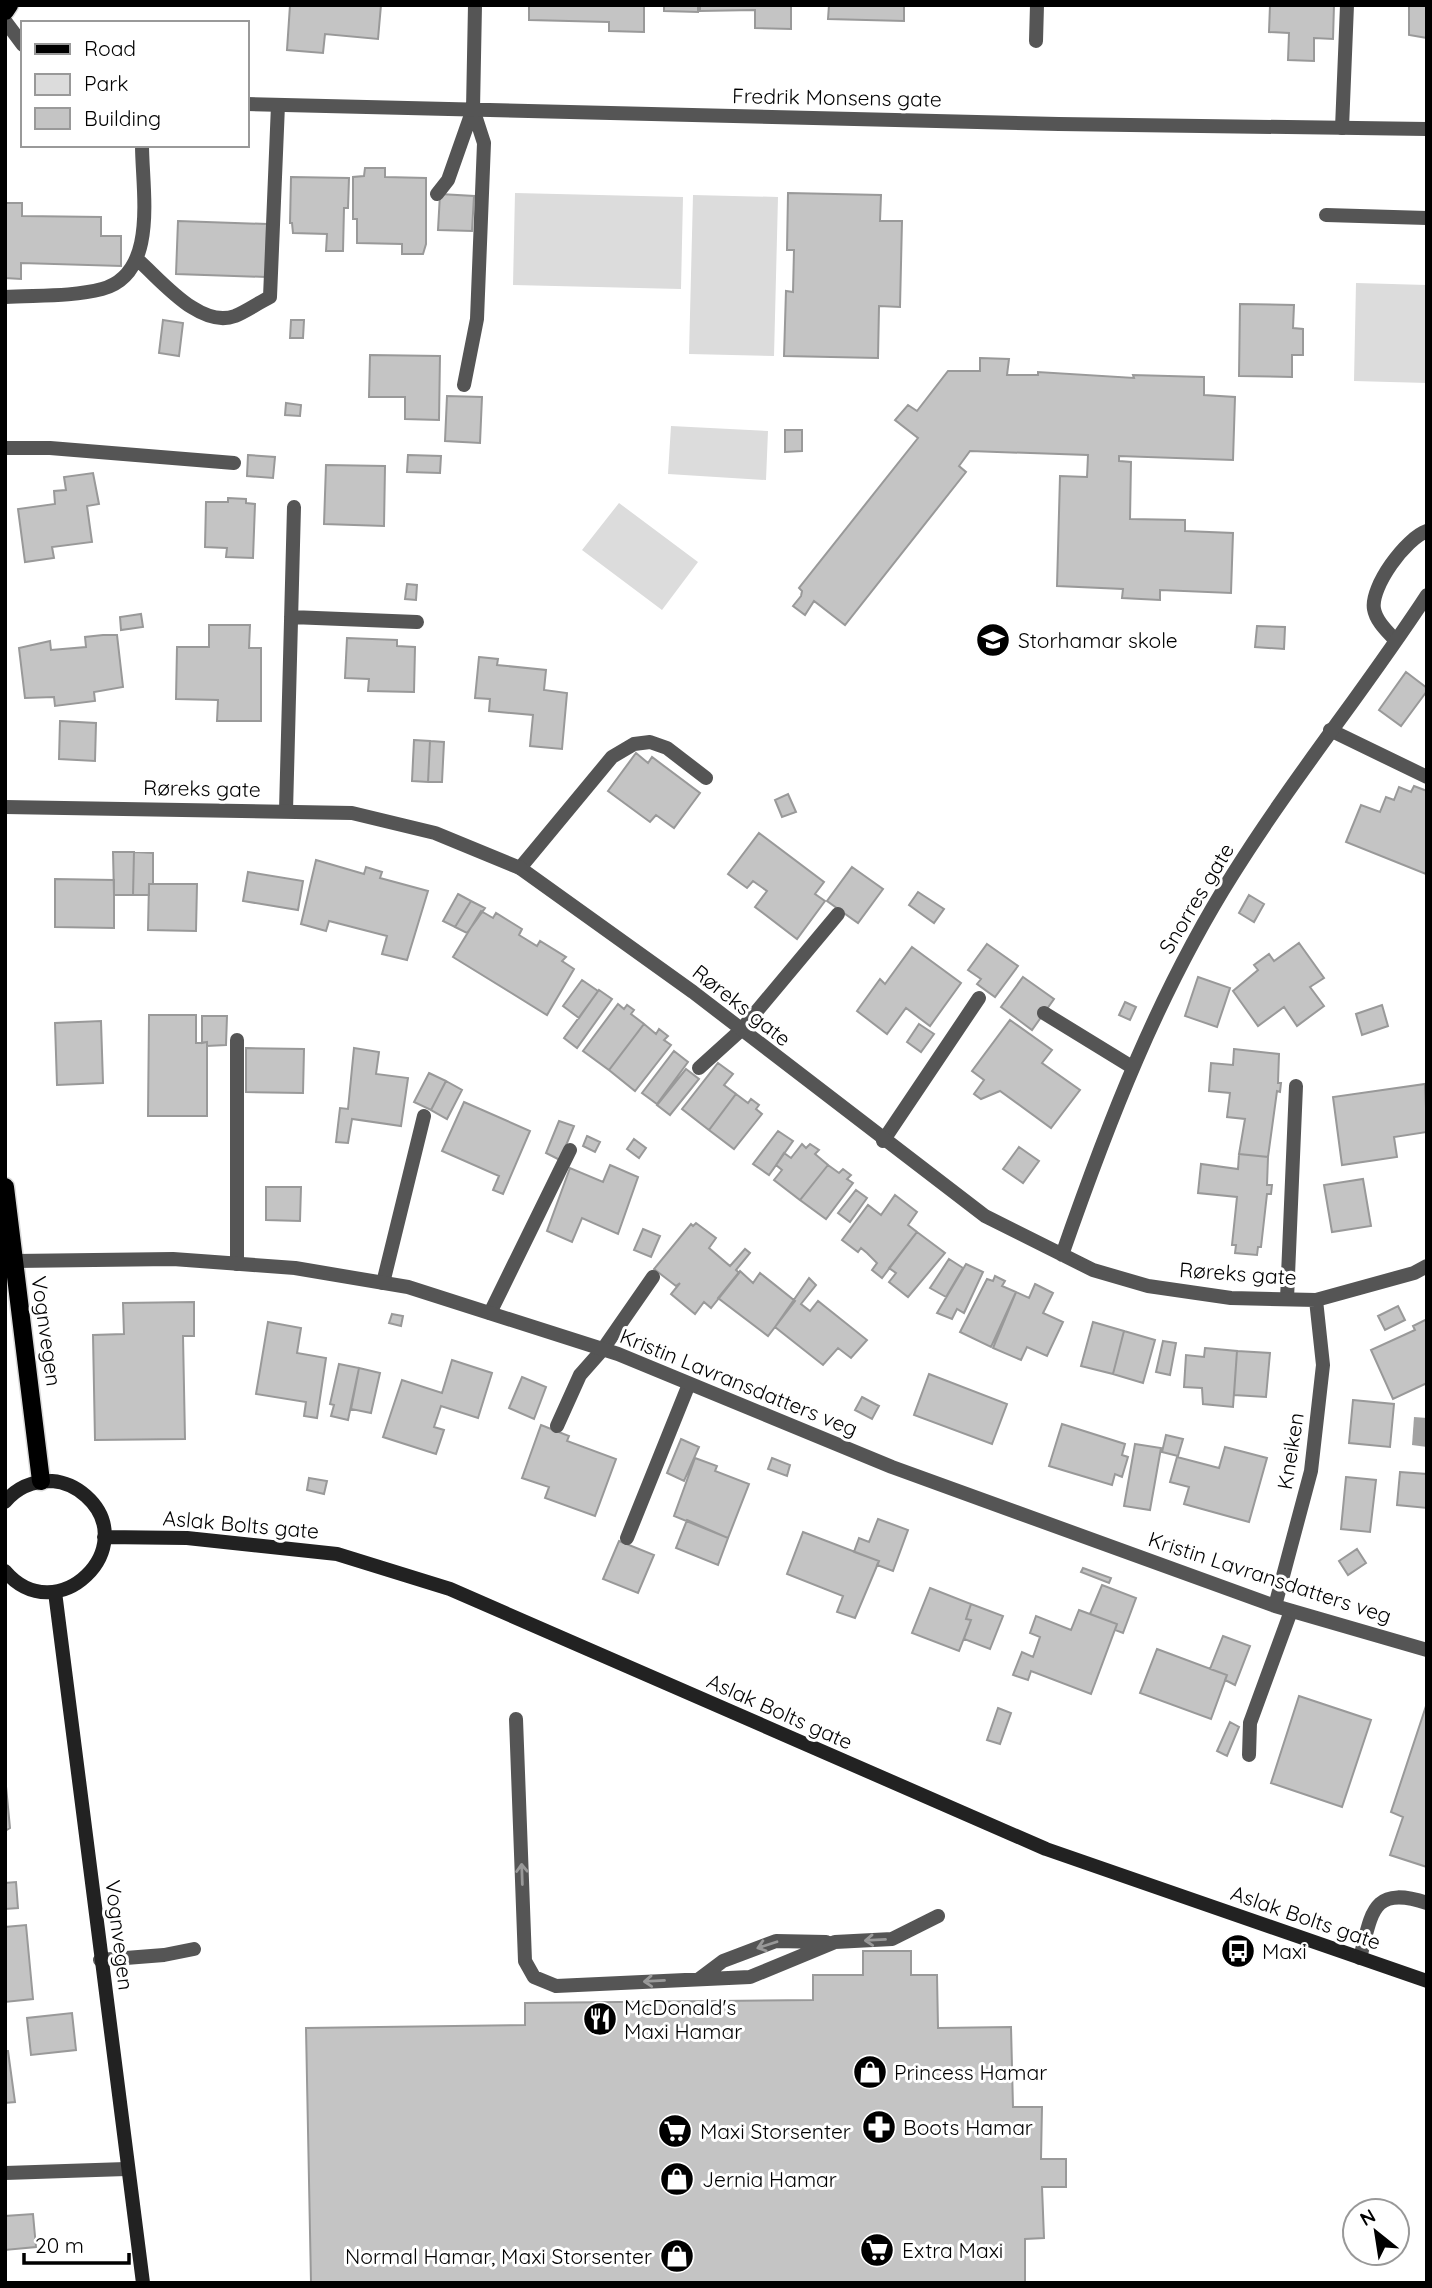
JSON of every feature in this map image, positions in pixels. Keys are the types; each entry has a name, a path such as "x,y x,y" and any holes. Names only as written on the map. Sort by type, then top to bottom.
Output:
{"main road":[{"path":"5,11 9,5"},
{"name":"Vognvegen","path":"5,1187 41,1481"},
{"path":"5,1502 25,1486 41,1481 60,1481 78,1489 92,1501 101,1518 104,1537 102,1553 85,1579 71,1588 55,1592 38,1591 21,1585 5,1571"},
{"name":"Aslak Bolts gate","path":"104,1537 187,1538 337,1555 450,1589 1046,1849 1427,1981"},
{"name":"Vognvegen","path":"55,1592 126,2169 143,2283"}],"street":[{"path":"437,194 448,180 473,109 475,5"},
{"path":"1036,41 1037,5"},
{"path":"1342,128 1347,5"},
{"path":"5,20 21,42"},
{"name":"Fredrik Monsens gate","path":"248,104 1427,129"},
{"path":"138,260 194,308 214,318 233,317 270,297 278,105"},
{"path":"464,384 477,319 484,143 473,109"},
{"path":"5,297 102,289 123,280 138,260 143,229 142,147"},
{"path":"1325,215 1427,218"},
{"path":"5,448 50,448 234,463"},
{"path":"286,811 294,507"},
{"path":"1395,640 1377,619 1374,594 1400,553 1419,534 1427,531"},
{"name":"Snorres gate","path":"1062,1255 1110,1118 1166,991 1232,875 1330,730 1425,602"},
{"path":"291,617 417,622"},
{"path":"1330,730 1427,777"},
{"path":"520,868 612,757 634,744 650,742 667,748 706,778"},
{"name":"Røreks gate","path":"5,807 286,811 364,816 435,833 520,868 741,1030 985,1216 1093,1270 1148,1286 1231,1298 1316,1300 1427,1266"},
{"path":"699,1068 741,1030 838,914"},
{"path":"883,1140 979,998"},
{"path":"1044,1013 1132,1067"},
{"path":"237,1040 237,1264"},
{"path":"1287,1299 1296,1086"},
{"path":"383,1283 424,1116"},
{"path":"490,1313 570,1150"},
{"name":"Kristin Lavransdatters veg","path":"15,1261 173,1259 295,1268 408,1287 603,1349 892,1466 1275,1606 1427,1650"},
{"path":"557,1426 580,1375 603,1349 653,1277"},
{"name":"Kneiken","path":"1275,1606 1311,1471 1323,1365 1316,1300"},
{"path":"626,1538 689,1384"},
{"path":"1249,1755 1250,1723 1291,1611"},
{"path":"516,1719 525,1961 534,1977 556,1986 750,1977 835,1942"},
{"path":"1360,1958 1378,1905 1389,1896 1427,1903"},
{"path":"698,1979 723,1961 776,1941 892,1939 938,1916"},
{"path":"100,1959 164,1955 194,1949"},
{"path":"5,2173 126,2169"}],"green space":[{"path":"515,193 683,197 681,289 513,285"},
{"path":"693,195 778,197 774,356 689,354"},
{"path":"1356,283 1427,285 1427,383 1354,381"},
{"path":"671,426 768,431 766,480 668,474"},
{"path":"619,503 698,562 662,610 582,550"}],"shaded area":[{"path":"1414,1417 1427,1418 1427,1447 1412,1445"}],"building":[{"path":"290,5 381,5 378,39 325,34 323,53 287,50"},
{"path":"529,5 644,5 644,32 609,31 609,22 529,20"},
{"path":"664,5 698,5 698,12 664,11"},
{"path":"700,5 791,5 791,29 755,28 755,10 700,11"},
{"path":"829,5 904,5 904,21 828,19"},
{"path":"1270,5 1334,5 1333,39 1314,38 1314,61 1288,60 1289,33 1269,32"},
{"path":"1409,5 1427,5 1427,38 1409,35"},
{"path":"365,168 385,168 385,177 426,178 426,244 423,254 402,254 402,244 357,243 357,219 353,219 353,177 364,176"},
{"path":"291,177 349,178 348,208 344,208 343,251 326,251 327,234 293,233 290,223"},
{"path":"788,193 881,195 880,221 902,221 900,307 879,306 878,358 784,356 786,291 793,292 794,250 787,250"},
{"path":"440,194 474,196 472,231 438,230"},
{"path":"5,203 22,203 22,216 101,217 101,236 121,236 121,266 21,263 21,279 5,278"},
{"path":"178,221 267,224 266,277 176,274"},
{"path":"1240,304 1294,305 1293,328 1303,329 1303,355 1292,355 1292,377 1239,376"},
{"path":"163,320 183,323 179,356 159,353"},
{"path":"291,320 304,320 303,338 290,338"},
{"path":"370,355 440,356 439,420 405,419 405,397 369,397"},
{"path":"980,358 1009,359 1007,375 1038,375 1038,372 1134,378 1133,375 1204,377 1204,395 1235,397 1233,460 1119,456 1119,461 1131,462 1130,519 1185,520 1185,531 1233,533 1231,593 1160,590 1160,600 1122,598 1123,589 1057,586 1060,476 1087,477 1088,455 970,451 959,466 966,472 845,625 814,601 805,615 793,606 801,596 802,591 799,588 918,438 895,420 908,405 917,411 948,371 980,371"},
{"path":"447,396 482,397 480,443 445,441"},
{"path":"286,403 301,405 300,416 285,415"},
{"path":"785,430 802,430 802,451 785,452"},
{"path":"248,455 275,457 273,478 247,476"},
{"path":"408,455 441,456 440,473 407,472"},
{"path":"326,465 385,466 384,526 324,524"},
{"path":"93,473 99,504 87,506 92,542 52,547 54,558 25,562 18,509 55,504 54,491 66,490 64,477"},
{"path":"228,498 246,499 246,503 255,504 253,558 226,557 227,548 205,547 206,502 228,502"},
{"path":"407,584 417,585 416,600 405,599"},
{"path":"141,614 143,627 121,630 120,617"},
{"path":"209,625 250,625 249,648 261,648 261,721 217,721 218,700 176,699 177,647 209,647"},
{"path":"1257,626 1285,627 1284,649 1255,647"},
{"path":"117,635 123,687 94,692 95,701 55,706 54,697 25,698 19,648 50,641 51,650 86,647 85,637"},
{"path":"347,638 397,640 397,646 415,647 414,692 368,691 369,679 345,678"},
{"path":"479,657 498,659 497,665 546,670 544,690 567,693 562,749 530,746 533,715 489,711 490,699 475,698"},
{"path":"1406,672 1427,688 1427,691 1401,726 1379,710"},
{"path":"60,721 96,723 95,761 59,759"},
{"path":"414,740 430,741 428,782 412,781"},
{"path":"430,741 444,742 442,782 428,782"},
{"path":"636,753 648,763 652,757 700,793 674,828 656,815 650,822 608,791"},
{"path":"1414,786 1427,791 1426,874 1346,842 1361,805 1380,812 1386,797 1394,800 1399,787 1411,792"},
{"path":"788,794 796,812 782,817 775,800"},
{"path":"759,833 824,882 815,894 825,901 797,939 755,907 767,891 753,881 747,888 728,874"},
{"path":"113,852 134,852 133,895 114,895"},
{"path":"134,852 153,853 153,884 149,884 149,895 133,895"},
{"path":"316,860 364,874 366,867 382,872 380,878 428,891 407,960 382,954 387,936 329,921 326,931 301,924"},
{"path":"852,867 883,889 858,923 827,901"},
{"path":"248,872 303,881 298,910 243,901"},
{"path":"55,879 114,880 114,928 55,927"},
{"path":"149,884 197,884 196,931 148,930"},
{"path":"918,892 944,909 934,923 909,905"},
{"path":"458,894 471,901 455,927 443,921"},
{"path":"1249,895 1264,904 1254,922 1239,913"},
{"path":"471,901 485,908 467,933 455,927"},
{"path":"481,911 493,918 496,913 522,929 519,935 537,946 540,941 566,957 562,961 574,969 547,1015 453,957"},
{"path":"1299,943 1324,978 1310,987 1324,1006 1297,1026 1284,1007 1258,1026 1233,991 1258,970 1254,965 1269,954 1274,961"},
{"path":"987,944 1018,966 995,997 977,984 981,979 968,970"},
{"path":"912,947 961,983 930,1026 906,1008 887,1034 857,1011 880,979 885,984"},
{"path":"1023,977 1054,999 1032,1030 1001,1007"},
{"path":"1198,977 1230,988 1217,1027 1185,1016"},
{"path":"582,980 598,991 579,1018 563,1006"},
{"path":"599,990 612,999 577,1048 564,1038"},
{"path":"1125,1002 1136,1007 1130,1020 1119,1015"},
{"path":"618,1004 624,1009 627,1005 634,1010 631,1014 644,1024 609,1070 583,1051"},
{"path":"1382,1005 1388,1026 1362,1035 1356,1014"},
{"path":"149,1015 196,1015 196,1043 207,1042 207,1116 148,1116"},
{"path":"202,1016 227,1016 226,1045 207,1046 207,1042 202,1043"},
{"path":"1010,1020 1052,1050 1042,1063 1080,1090 1051,1128 1000,1091 981,1099 974,1094 984,1080 972,1071"},
{"path":"101,1021 103,1083 57,1085 55,1023"},
{"path":"644,1024 656,1034 659,1029 668,1036 664,1040 671,1045 635,1091 609,1070"},
{"path":"919,1024 934,1034 921,1052 907,1042"},
{"path":"246,1048 304,1049 303,1093 246,1092"},
{"path":"354,1048 379,1052 376,1074 408,1078 401,1126 352,1119 348,1143 336,1142 340,1108 348,1109"},
{"path":"1234,1049 1279,1054 1278,1083 1281,1083 1280,1092 1277,1091 1268,1157 1239,1154 1245,1119 1227,1117 1230,1093 1209,1091 1211,1063 1233,1065"},
{"path":"674,1051 688,1062 657,1104 642,1093"},
{"path":"718,1063 733,1074 724,1085 736,1094 709,1130 682,1109"},
{"path":"686,1069 699,1079 670,1115 657,1105"},
{"path":"429,1073 446,1081 431,1110 414,1102"},
{"path":"446,1081 462,1090 447,1119 431,1110"},
{"path":"1425,1084 1427,1132 1394,1137 1397,1157 1342,1165 1333,1097"},
{"path":"736,1094 748,1103 751,1099 759,1105 756,1109 762,1114 734,1149 709,1130"},
{"path":"464,1102 530,1131 503,1194 493,1190 499,1176 442,1151"},
{"path":"559,1121 574,1126 560,1160 546,1153"},
{"path":"778,1131 793,1141 769,1175 753,1164"},
{"path":"587,1136 600,1142 595,1152 583,1146"},
{"path":"634,1139 646,1148 639,1158 627,1149"},
{"path":"802,1144 806,1148 810,1144 819,1150 815,1154 828,1165 800,1200 774,1180 782,1170 776,1165 784,1153 791,1158"},
{"path":"1019,1147 1039,1161 1023,1183 1003,1169"},
{"path":"1239,1154 1268,1157 1267,1185 1272,1185 1271,1194 1267,1194 1261,1247 1258,1247 1257,1255 1235,1253 1236,1245 1232,1245 1237,1197 1198,1193 1201,1164 1238,1169"},
{"path":"610,1165 638,1177 618,1234 582,1218 572,1242 547,1231 570,1168 603,1182"},
{"path":"828,1165 839,1173 843,1169 851,1175 847,1179 853,1183 826,1219 800,1200"},
{"path":"1363,1179 1371,1226 1332,1232 1324,1185"},
{"path":"266,1187 301,1187 300,1221 266,1220"},
{"path":"856,1190 867,1198 850,1222 838,1213"},
{"path":"895,1195 917,1212 908,1225 917,1232 882,1278 872,1270 877,1263 867,1253 861,1248 858,1252 842,1240 868,1205 881,1215"},
{"path":"696,1223 716,1238 709,1248 730,1266 745,1249 750,1253 736,1270 739,1273 711,1308 704,1302 695,1314 671,1294 680,1283 676,1286 654,1269 691,1224 693,1226"},
{"path":"643,1229 660,1236 651,1257 634,1250"},
{"path":"917,1232 945,1253 908,1297 889,1282 896,1273 889,1268"},
{"path":"949,1259 963,1268 946,1297 930,1288"},
{"path":"966,1264 983,1272 964,1313 957,1309 952,1319 937,1313"},
{"path":"740,1271 753,1283 760,1273 795,1301 768,1336 718,1298"},
{"path":"995,1276 1005,1281 1002,1286 1016,1292 991,1347 960,1332 987,1279 993,1281"},
{"path":"809,1278 816,1285 801,1304 810,1311 818,1301 867,1340 851,1358 838,1348 823,1365 775,1327"},
{"path":"1035,1284 1053,1293 1043,1313 1063,1322 1047,1356 1027,1347 1021,1360 993,1348 1016,1292 1029,1298"},
{"path":"194,1302 194,1336 183,1336 185,1439 95,1440 93,1335 124,1334 123,1303"},
{"path":"1398,1306 1405,1320 1385,1330 1378,1316"},
{"path":"392,1314 403,1316 401,1326 389,1323"},
{"path":"1427,1319 1427,1383 1393,1399 1371,1350 1415,1330 1413,1326"},
{"path":"268,1322 301,1328 297,1353 326,1358 317,1418 304,1416 306,1402 256,1394"},
{"path":"1093,1322 1124,1331 1113,1374 1081,1366"},
{"path":"1124,1331 1155,1340 1143,1383 1113,1374"},
{"path":"1163,1341 1176,1343 1170,1375 1156,1372"},
{"path":"1205,1348 1237,1351 1233,1407 1203,1404 1202,1388 1184,1387 1186,1355 1204,1357"},
{"path":"1237,1351 1270,1353 1266,1397 1234,1395"},
{"path":"452,1360 492,1373 478,1418 441,1406 434,1427 444,1430 436,1454 383,1437 402,1380 442,1393"},
{"path":"339,1364 359,1368 348,1420 331,1416 334,1405 330,1404"},
{"path":"359,1368 380,1373 371,1413 351,1409"},
{"path":"929,1374 1007,1404 992,1444 914,1415"},
{"path":"522,1377 546,1387 534,1419 509,1408"},
{"path":"862,1397 879,1406 872,1419 855,1410"},
{"path":"1353,1400 1394,1404 1390,1447 1349,1443"},
{"path":"1062,1424 1125,1444 1122,1455 1128,1457 1122,1477 1115,1474 1112,1485 1049,1466"},
{"path":"541,1425 569,1436 567,1441 616,1459 595,1516 545,1498 549,1487 522,1478"},
{"path":"1166,1435 1183,1439 1178,1456 1162,1452"},
{"path":"681,1439 699,1447 684,1481 667,1473"},
{"path":"1135,1444 1161,1448 1150,1510 1124,1506"},
{"path":"1225,1447 1267,1458 1249,1522 1184,1504 1189,1487 1170,1482 1177,1457 1219,1468"},
{"path":"695,1458 717,1466 715,1471 749,1484 728,1538 674,1516"},
{"path":"772,1458 790,1465 787,1476 768,1469"},
{"path":"1400,1472 1427,1474 1427,1508 1397,1505"},
{"path":"1346,1477 1376,1480 1370,1532 1341,1529"},
{"path":"309,1478 327,1481 324,1494 307,1490"},
{"path":"878,1519 908,1530 893,1571 877,1565 879,1561 854,1552 859,1538 869,1542"},
{"path":"687,1520 728,1538 718,1565 676,1548"},
{"path":"803,1532 879,1561 855,1618 837,1612 843,1596 787,1574"},
{"path":"619,1541 654,1555 638,1593 603,1579"},
{"path":"1357,1549 1366,1563 1348,1575 1339,1561"},
{"path":"1083,1568 1111,1578 1109,1583 1081,1572"},
{"path":"1102,1585 1136,1598 1123,1633 1115,1630 1117,1624 1090,1614"},
{"path":"930,1588 971,1604 966,1619 971,1620 959,1651 912,1633"},
{"path":"971,1604 1003,1616 990,1649 964,1639 971,1620 966,1619"},
{"path":"1079,1610 1117,1624 1091,1694 1031,1671 1028,1680 1013,1675 1022,1652 1033,1657 1040,1637 1030,1633 1036,1616 1071,1630"},
{"path":"1223,1636 1250,1646 1235,1685 1225,1680 1227,1675 1210,1669"},
{"path":"1157,1649 1227,1675 1211,1719 1140,1693"},
{"path":"1299,1696 1371,1720 1342,1807 1271,1783"},
{"path":"1427,1703 1427,1867 1390,1855 1403,1817 1391,1812"},
{"path":"998,1708 1011,1713 1000,1744 987,1740"},
{"path":"1230,1722 1239,1727 1227,1756 1217,1751"},
{"path":"5,1776 10,1828 5,1831"},
{"path":"16,1882 18,1908 5,1909 5,1883"},
{"path":"26,1925 33,1999 5,2002 5,1927"},
{"name":"Maxi Storsenter","path":"863,1951 911,1951 911,1975 937,1975 938,2028 1011,2027 1013,2107 1042,2107 1041,2159 1066,2159 1066,2187 1042,2187 1044,2238 1025,2239 1025,2283 311,2283 306,2028 525,2025 525,2003 813,2000 813,1975 863,1975"},
{"path":"72,2013 76,2050 31,2055 27,2018"},
{"path":"5,2051 8,2051 15,2102 5,2103"},
{"path":"33,2214 36,2247 5,2250 5,2216"}],"place":[{"name":"Storhamar skole","path":"993,640"},
{"name":"Maxi","path":"1238,1951"},
{"name":"McDonald's Maxi Hamar","path":"600,2019"},
{"name":"Princess Hamar","path":"870,2072"},
{"name":"Boots Hamar","path":"879,2127"},
{"name":"Maxi Storsenter","path":"675,2131"},
{"name":"Jernia Hamar","path":"677,2179"},
{"name":"Extra Maxi","path":"877,2250"},
{"name":"Normal Hamar, Maxi Storsenter","path":"677,2256"}]}
